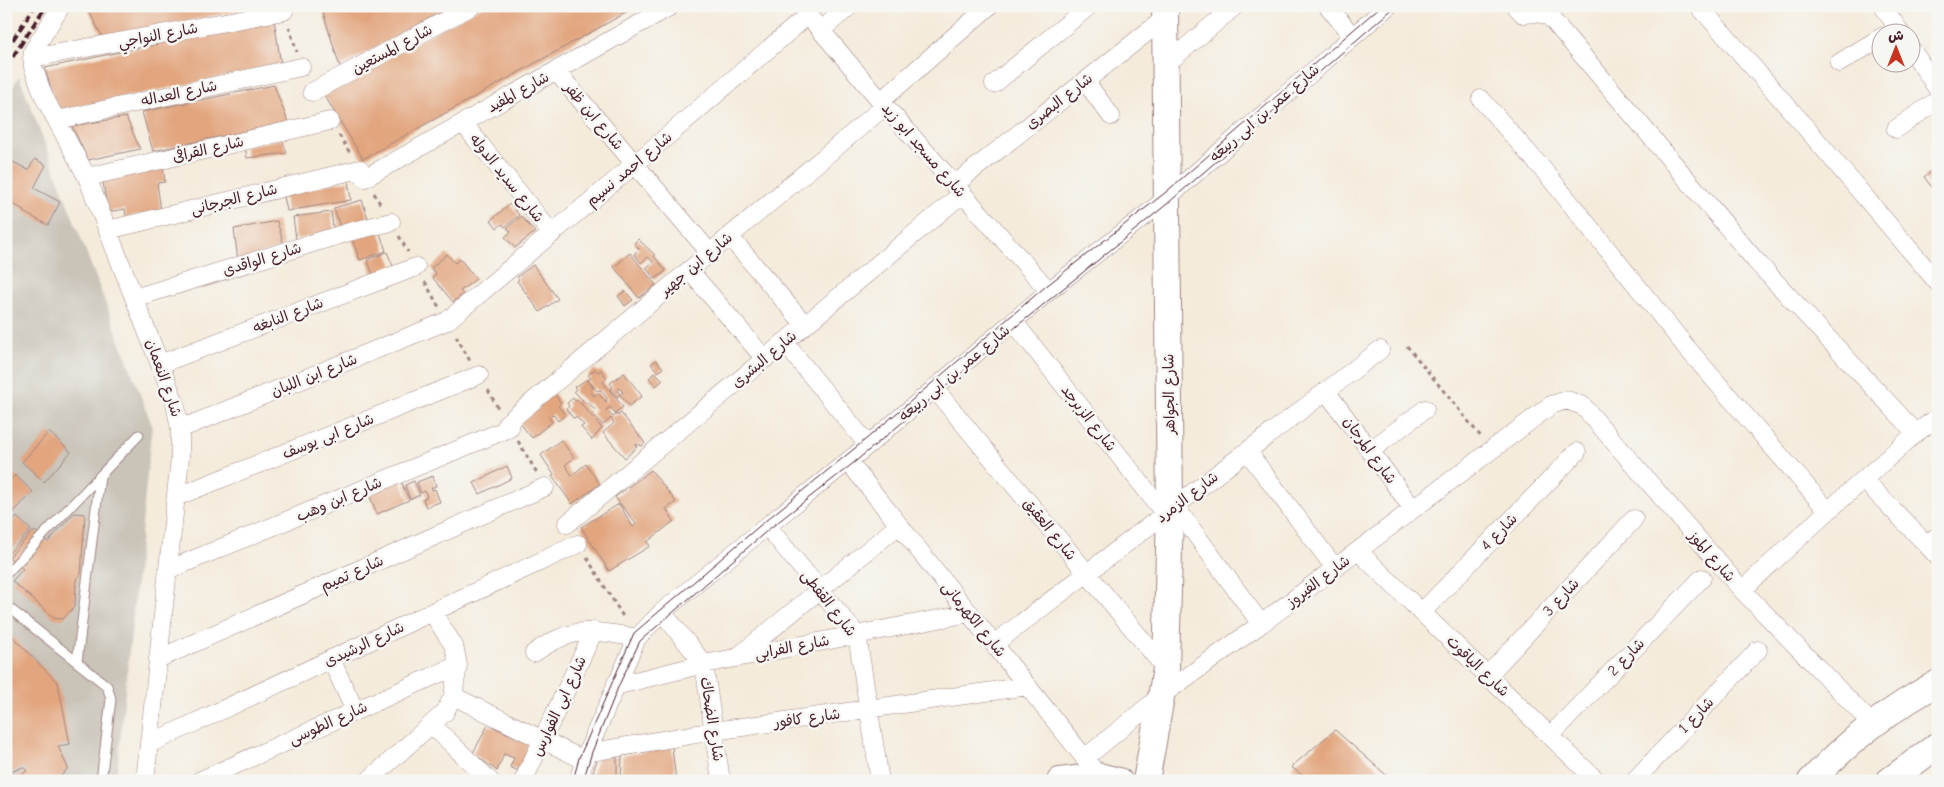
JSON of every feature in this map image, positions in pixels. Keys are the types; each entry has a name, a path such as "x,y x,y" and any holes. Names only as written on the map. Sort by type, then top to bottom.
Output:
{"main road":[{"name":"شارع الجواهر","path":"1146,781 1166,669 1170,510 1165,12"},
{"path":"1811,781 1872,724 1903,702 1938,682"},
{"path":"1889,781 1938,745"},
{"path":"1060,781 1101,772"}],"street":[{"path":"32,58 33,51 61,6"},
{"name":"شارع المستعين","path":"312,92 472,6"},
{"name":"شارع المفيد","path":"363,173 463,123 671,6"},
{"path":"821,30 850,6"},
{"name":"شارع ابن جهير","path":"509,425 883,104 989,6"},
{"path":"994,84 1089,6"},
{"path":"1165,65 1235,6"},
{"path":"1328,6 1352,36"},
{"name":"شارع عمر بن ابى ربيعه","path":"578,781 586,755 636,638 662,612 868,445 1049,291 1167,198 1388,6"},
{"path":"1516,6 1524,14 1538,13 1550,17 1755,260 1916,433"},
{"path":"1699,6 1796,116 1938,283"},
{"path":"1883,6 1891,22"},
{"name":"شارع النواجي","path":"32,58 284,11"},
{"name":"شارع مسجد ابو زيد","path":"805,11 883,104 1049,291"},
{"name":"شارع احمد نسيم","path":"447,321 635,164 805,11"},
{"name":"شارع البصرى","path":"958,189 1165,12"},
{"path":"1839,64 1872,43"},
{"name":"شارع النعمان","path":"32,58 37,81 87,176 175,403 180,429 180,458 145,781"},
{"path":"1922,65 1938,90"},
{"name":"شارع العداله","path":"57,120 301,67"},
{"name":"شارع ابن ظفر","path":"556,71 710,253"},
{"path":"1085,82 1111,116"},
{"path":"1481,99 1546,172 1686,347 1828,511"},
{"path":"1896,128 1938,100"},
{"name":"شارع القرافى","path":"87,176 330,121"},
{"name":"شارع سديد الدوله","path":"463,123 552,234"},
{"name":"شارع الجرجانى","path":"108,230 363,173"},
{"name":"شارع البشرى","path":"567,524 805,325 958,189"},
{"name":"شارع الواقدى","path":"134,298 349,232 391,222"},
{"path":"730,237 805,325"},
{"name":"شارع النابغه","path":"160,364 416,267"},
{"path":"689,270 765,359"},
{"name":"شارع ابن اللبان","path":"180,429 447,321"},
{"name":"شارع الزبرجد","path":"1014,322 1170,510 1261,624"},
{"path":"784,342 868,445"},
{"name":"شارع الزمرد","path":"994,644 1380,350"},
{"name":"شارع ابى يوسف","path":"176,497 479,375"},
{"name":"شارع العقيق","path":"934,388 1166,669"},
{"name":"شارع المرجان","path":"1326,391 1413,509"},
{"name":"شارع الموز","path":"1551,405 1567,400 1582,406 1742,590 1872,724"},
{"name":"شارع الفيروز","path":"1101,772 1162,695 1261,624 1551,405"},
{"path":"1370,451 1425,409"},
{"path":"1742,590 1916,433 1938,417"},
{"name":"شارع ابن وهب","path":"168,570 509,425"},
{"path":"1247,451 1335,568"},
{"name":"شارع 4","path":"1422,612 1577,452"},
{"name":"شارع الكهرمانى","path":"848,461 1028,686 1101,772"},
{"path":"1864,480 1934,546"},
{"name":"شارع تميم","path":"158,659 545,487"},
{"name":"شارع 3","path":"1488,675 1634,518"},
{"path":"737,657 899,525"},
{"name":"شارع القفطى","path":"767,526 857,635 880,781"},
{"name":"شارع الرشيدى","path":"149,744 578,544"},
{"name":"شارع الياقوت","path":"1358,551 1597,781"},
{"name":"شارع 2","path":"1550,736 1702,578"},
{"path":"368,781 445,712 452,696 458,665 454,646 432,612"},
{"name":"شارع الضحاك","path":"662,612 704,664 721,781"},
{"name":"شارع الفرابى","path":"616,683 620,685 737,657 970,613"},
{"path":"534,653 552,641 566,635 594,631 636,638"},
{"name":"شارع ابى الفوارس","path":"524,781 594,631"},
{"name":"شارع 1","path":"1634,781 1758,650"},
{"path":"331,659 355,711"},
{"name":"شارع الطوسى","path":"199,781 458,665"},
{"name":"شارع كافور","path":"586,755 592,752 714,731 1028,686"},
{"path":"452,696 542,741 586,755"},
{"path":"432,724 490,781"}],"lane":[{"path":"6,574 139,435"},
{"path":"76,662 100,476"},
{"path":"6,604 107,686 111,699 101,781"}],"path":[{"path":"1407,346 1492,450"}],"shaded area":[{"path":"19,76 152,425 116,781 6,781 6,99"}],"building":[{"path":"86,6 256,6 256,7 103,38"},
{"path":"321,6 452,6 340,67"},
{"path":"483,6 638,6 363,159 323,93"},
{"path":"274,19 281,65 57,111 45,68"},
{"path":"274,85 288,122 153,151 142,112"},
{"path":"126,117 140,149 88,160 72,126"},
{"path":"282,139 287,153 247,158 245,146"},
{"path":"8,159 28,170 35,159 46,165 34,188 60,202 48,225 23,212 24,210 6,200 6,162"},
{"path":"163,166 165,182 157,183 161,211 126,217 125,209 108,212 102,176"},
{"path":"1936,168 1938,171 1938,195 1924,177"},
{"path":"348,181 351,200 287,211 283,192"},
{"path":"362,200 369,221 341,230 334,208"},
{"path":"510,204 519,215 505,227 502,224 497,228 491,220"},
{"path":"331,212 334,234 296,239 293,217"},
{"path":"521,216 535,232 515,248 505,237 511,232 507,228"},
{"path":"277,221 284,246 238,262 234,229"},
{"path":"378,227 386,251 360,260 349,232"},
{"path":"638,239 655,255 666,271 655,279 646,268 653,262 648,257 641,263 634,254 639,249 634,243"},
{"path":"387,252 396,273 376,281 367,260"},
{"path":"630,253 656,285 639,298 614,267"},
{"path":"447,254 455,263 460,259 476,279 460,291 463,294 453,302 432,277 436,274 431,268"},
{"path":"533,265 558,299 540,312 517,281 519,279 517,277"},
{"path":"625,291 633,300 625,306 618,296"},
{"path":"656,360 663,368 658,372 651,364"},
{"path":"595,369 598,372 601,370 607,378 603,382 623,407 615,413 610,407 606,410 613,417 621,413 645,443 642,446 635,445 637,447 625,458 603,433 614,423 611,418 603,425 592,413 595,410 588,402 586,404 574,391 576,389 574,387 586,380 593,388 590,391 594,396 598,393 606,402 607,398 601,390 597,391 588,380 591,378 588,375"},
{"path":"655,372 663,380 656,386 649,378"},
{"path":"624,373 642,396 629,406 620,395 623,392 619,388 617,390 620,394 617,397 610,389 613,387 610,383"},
{"path":"554,393 561,403 558,406 565,415 558,421 553,414 549,418 552,422 532,438 518,421"},
{"path":"573,398 575,401 577,399 602,428 592,440 581,427 584,425 576,417 573,418 566,409 569,406 567,403"},
{"path":"49,432 71,452 44,482 22,462"},
{"path":"561,440 574,458 565,465 572,475 586,464 600,484 572,504 552,476 554,475 541,455"},
{"path":"507,466 512,478 480,494 474,483"},
{"path":"651,470 676,502 666,509 674,521 647,542 650,546 609,571 581,527 619,504 633,527 636,524 615,497"},
{"path":"15,475 33,492 6,520 6,485"},
{"path":"433,476 436,486 431,488 432,490 435,489 440,502 426,507 423,499 427,497 425,491 421,493 417,482"},
{"path":"400,479 409,500 377,514 368,492"},
{"path":"414,481 420,495 410,499 405,485"},
{"path":"74,513 85,514 81,574 76,580 75,606 63,619 54,618 12,581 23,569 9,557 32,532 37,532 48,542"},
{"path":"17,517 31,530 6,556 6,529"},
{"path":"6,630 58,683 70,744 58,746 68,768 57,781 11,781 27,771 23,767 6,774"},
{"path":"488,725 537,746 525,774 510,767 514,758 504,754 497,771 473,753"},
{"path":"1335,730 1393,781 1310,781 1291,767"},
{"path":"672,747 676,781 621,781 622,756"},
{"path":"598,757 617,757 617,781 590,781"}],"tram line":[{"path":"573,781 579,758 634,633 1045,287 1166,192 1381,6"},
{"path":"583,781 592,752 619,685 640,641 769,529 851,465 1167,204 1396,6"}],"railway":[{"path":"6,50 35,6"},
{"path":"6,67 46,6"}]}
